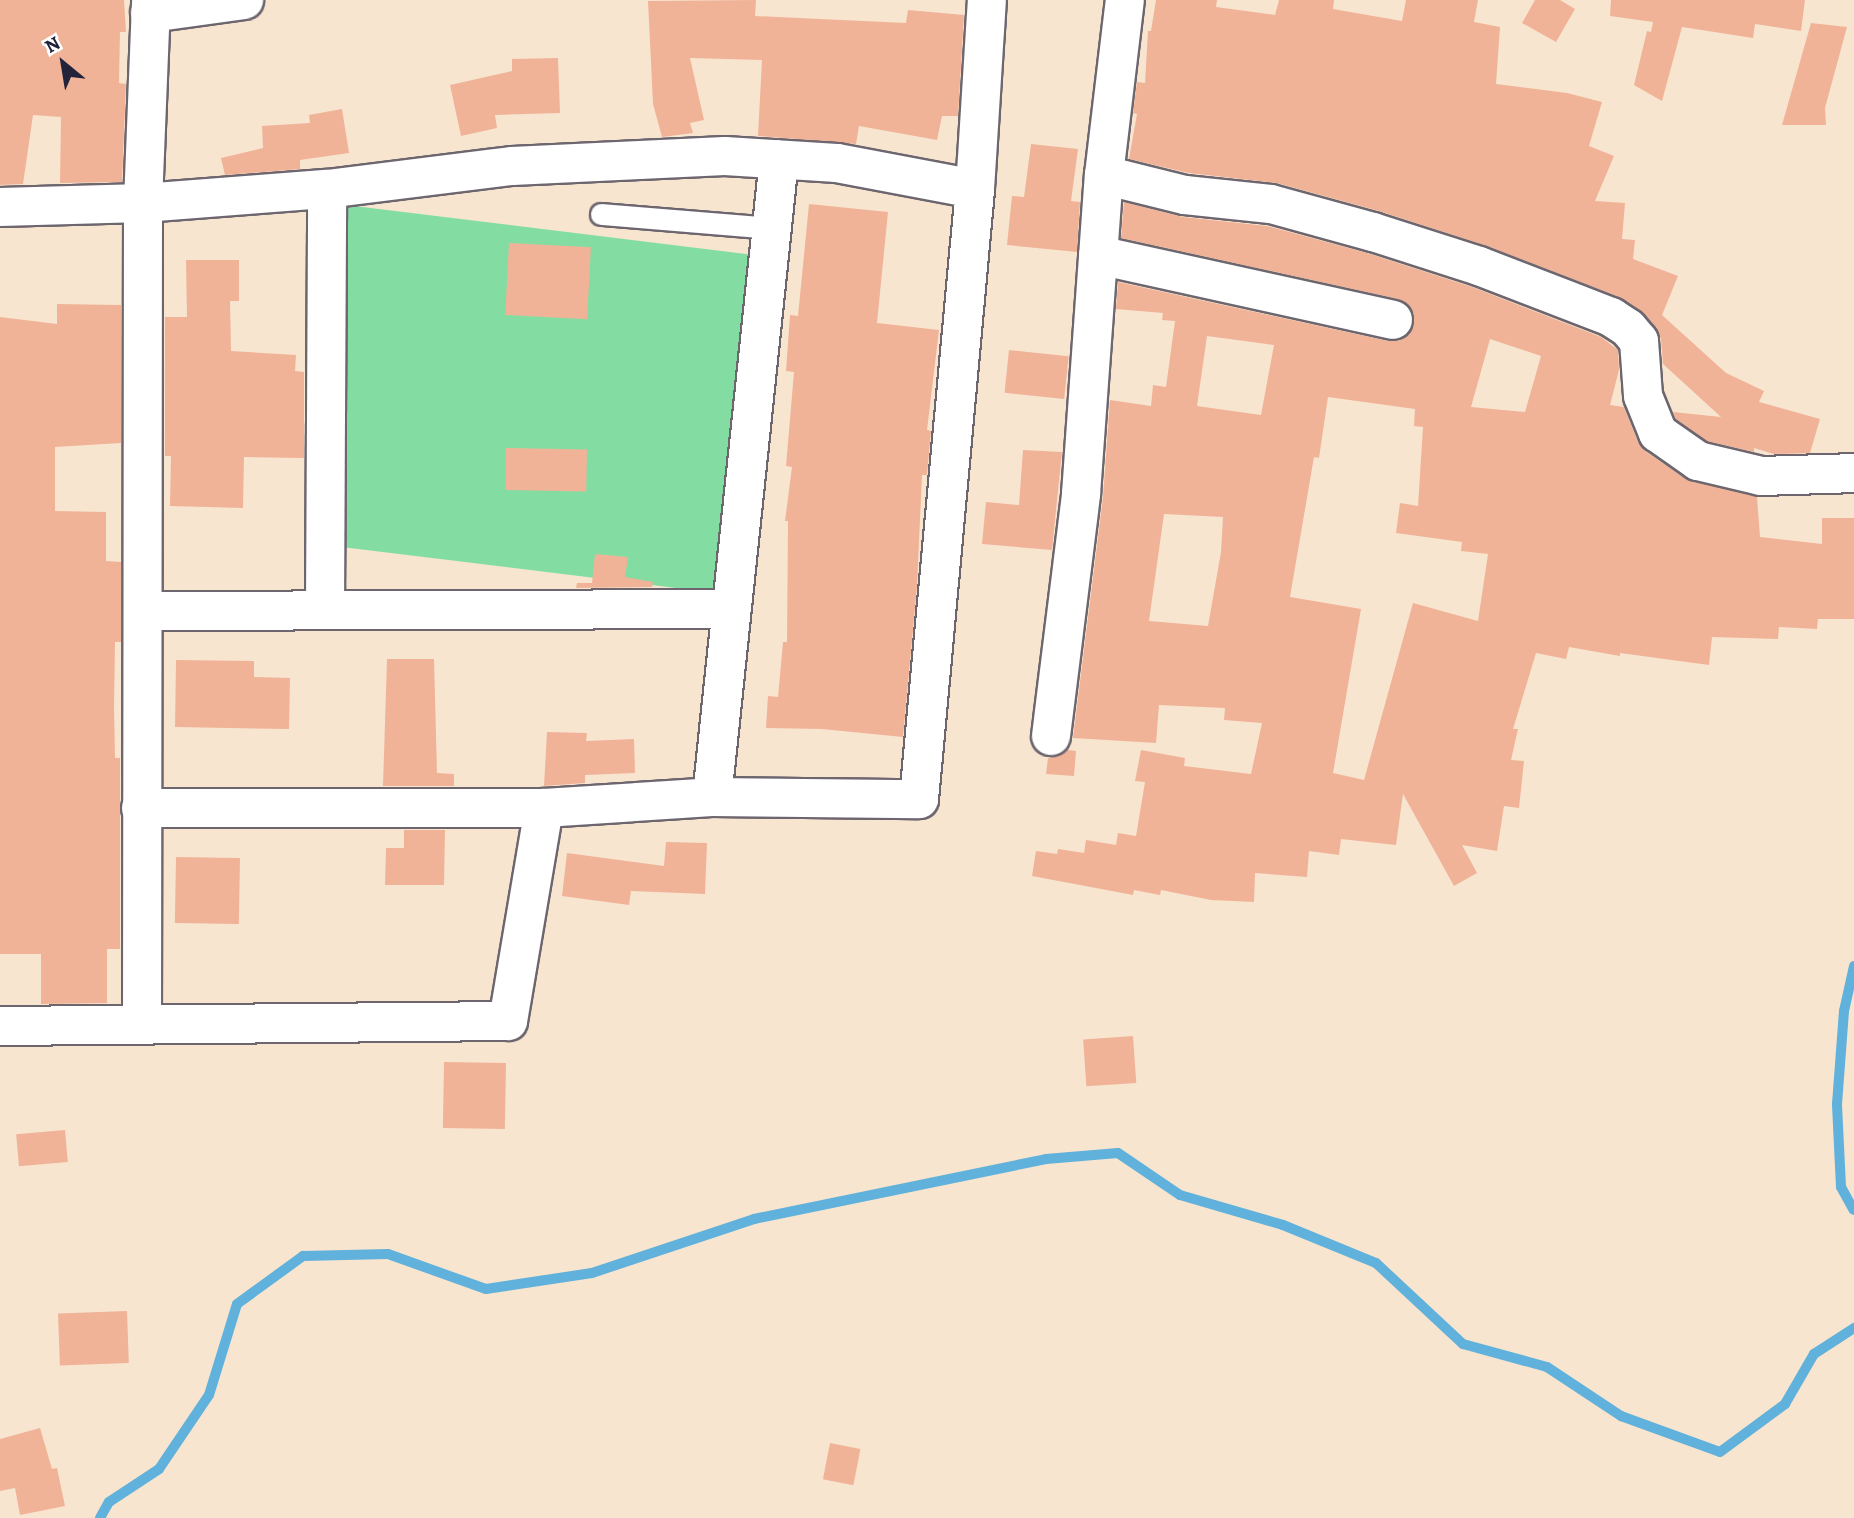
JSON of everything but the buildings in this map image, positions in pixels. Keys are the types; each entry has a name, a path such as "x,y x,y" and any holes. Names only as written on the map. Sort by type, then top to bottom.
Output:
{"street":[{"path":"142,1025 143,203 151,7 244,0"},
{"path":"141,808 544,808 712,797 919,799 975,189 987,0"},
{"path":"1051,736 1081,494 1104,175 1125,0"},
{"path":"0,206 143,203 327,189 512,166 725,156 837,163 975,189"},
{"path":"712,797 779,160"},
{"path":"1104,175 1185,195 1271,204 1347,225 1479,266 1611,317 1628,328 1639,341 1643,396 1658,433 1698,461 1761,476 1854,472"},
{"path":"325,609 327,189"},
{"path":"1098,255 1393,320"},
{"path":"144,611 731,609"},
{"path":"0,1026 508,1021 544,808"}],"lane":[{"path":"601,214 773,228"}],"green space":[{"path":"346,205 754,255 713,592 305,542"}],"waterway":[{"path":"1854,966 1844,1011 1837,1105 1841,1187 1854,1210"},
{"path":"100,1518 109,1502 159,1469 209,1395 237,1304 303,1256 388,1254 486,1289 592,1273 754,1219 1046,1159 1118,1153 1180,1195 1283,1225 1376,1263 1463,1344 1547,1367 1621,1416 1720,1452 1785,1404 1814,1354 1854,1328"}]}
